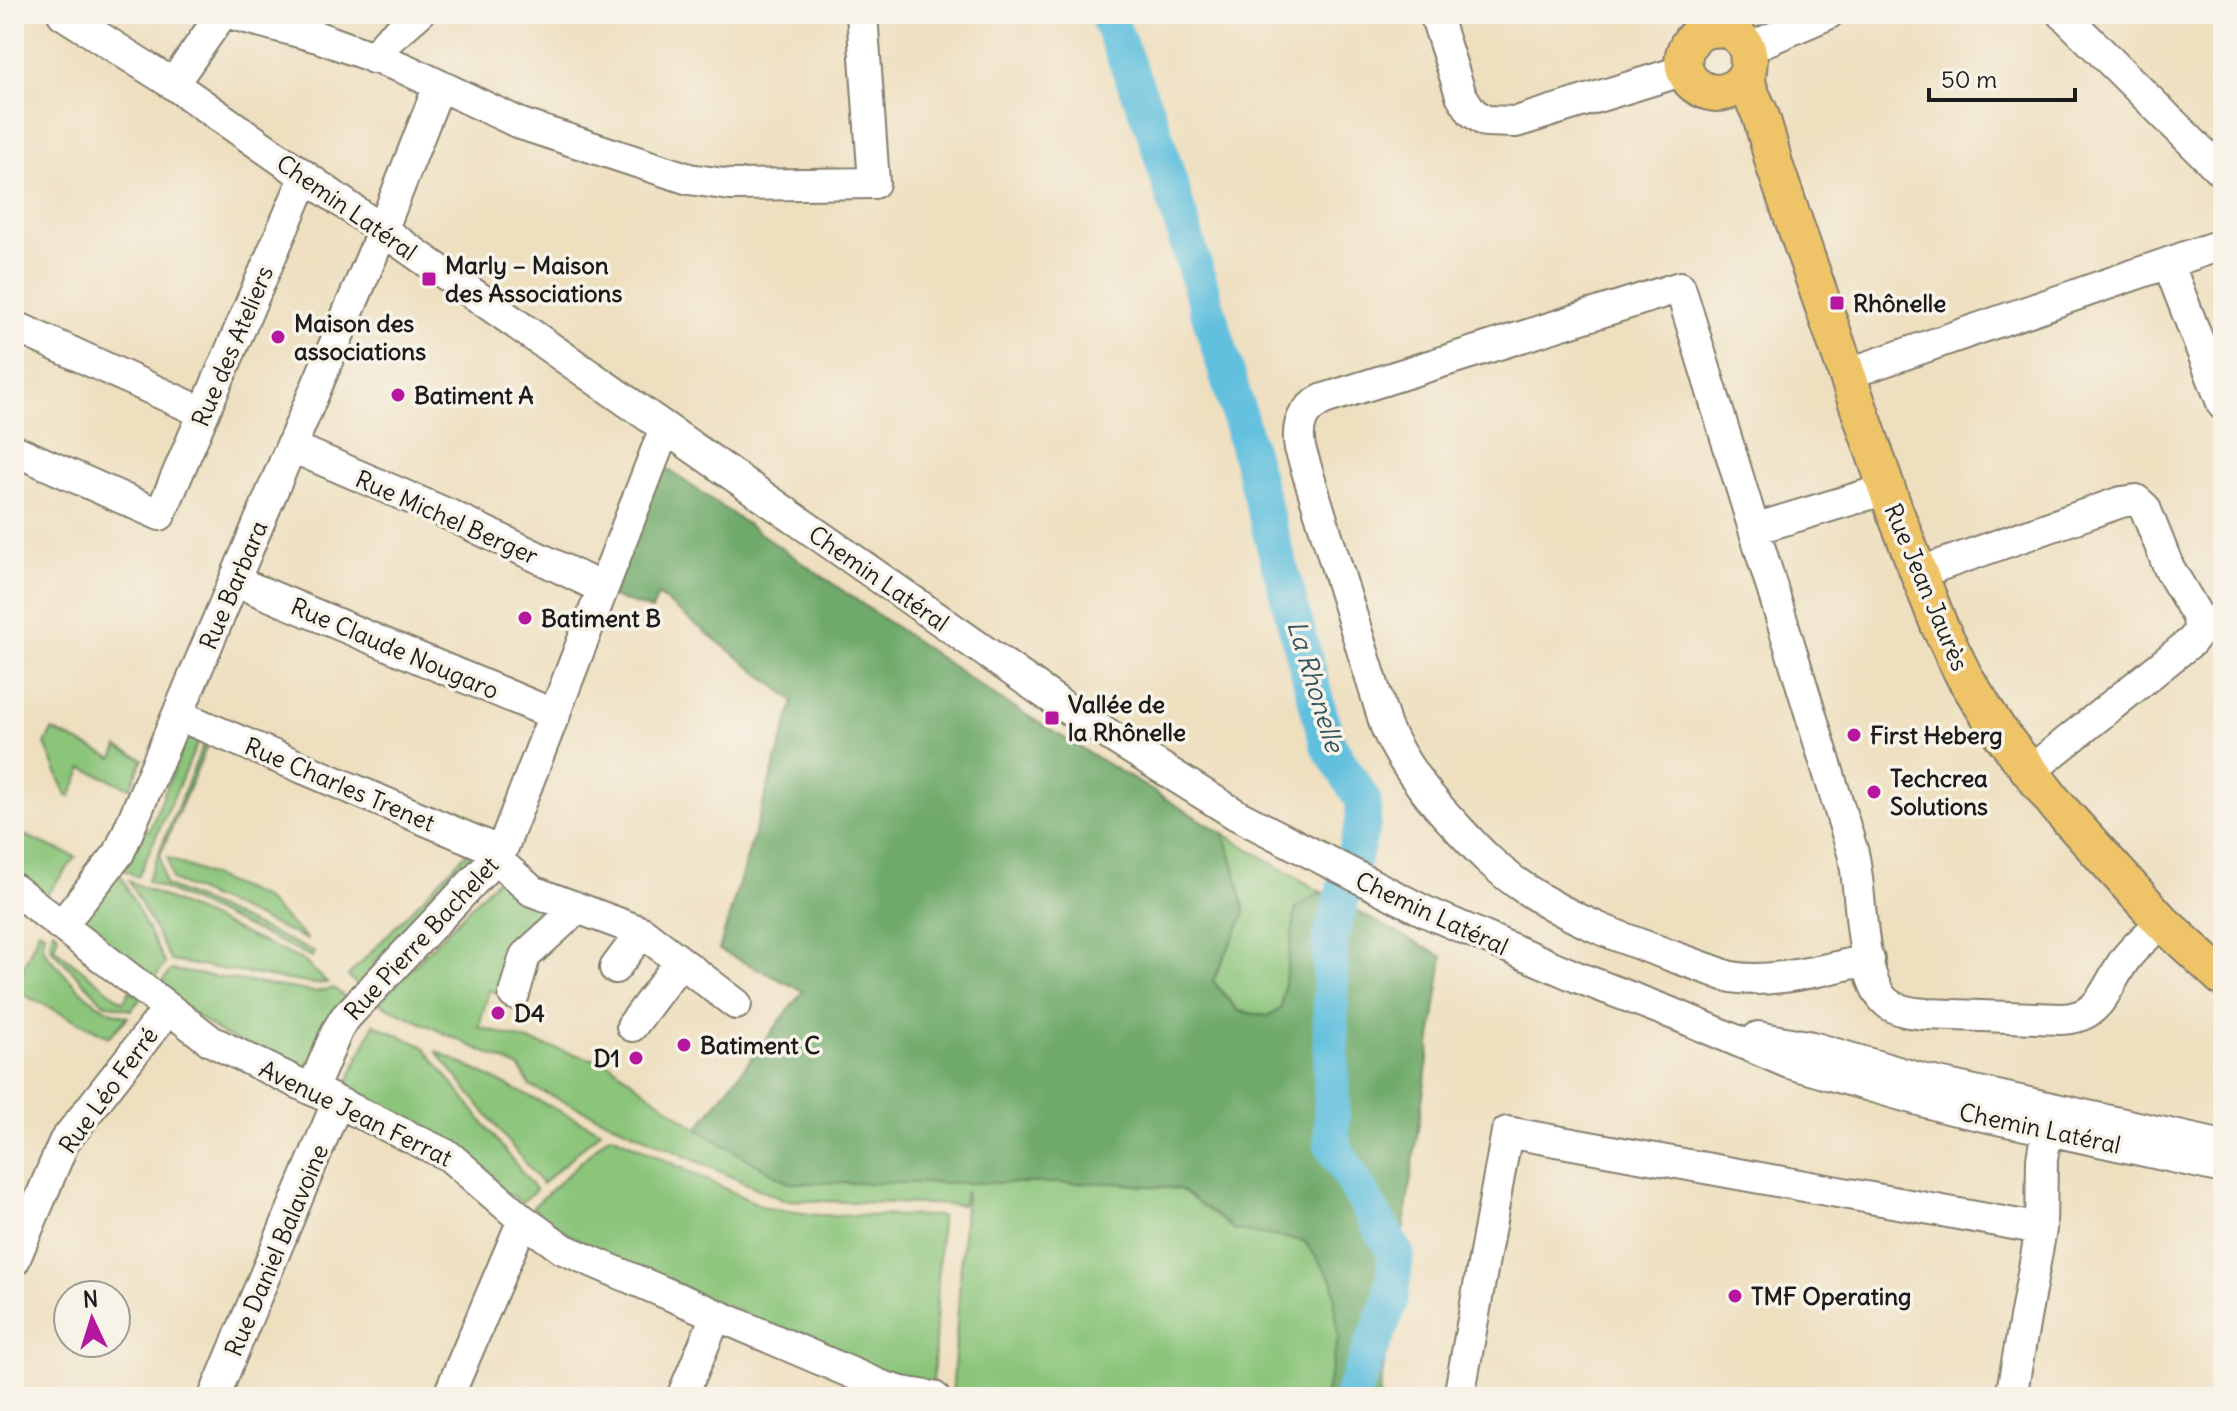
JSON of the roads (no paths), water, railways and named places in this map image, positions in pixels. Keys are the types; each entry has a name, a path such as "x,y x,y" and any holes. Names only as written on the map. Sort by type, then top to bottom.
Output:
{"main road":[{"name":"Rue Jean Jaurès","path":"1716,48 1775,167 1918,573 1960,668 1992,721 2029,772 2094,849 2162,922 2223,978"}],"street":[{"name":"Chemin Latéral","path":"63,14 173,84 1063,706 1227,809 1336,867 1493,943 1679,1016 1812,1047 2048,1119 2223,1168"},
{"name":"Chemin Latéral","path":"96,14 128,53"},
{"path":"173,84 222,14"},
{"path":"232,14 306,34 373,58 521,124 689,179 731,185 874,183 862,14"},
{"path":"373,58 418,14"},
{"path":"1435,14 1461,95 1472,112 1485,121 1516,122 1716,48 1828,14"},
{"path":"2063,14 2223,173"},
{"name":"Rue Barbara","path":"61,926 119,853 383,231 439,86"},
{"name":"Rue des Ateliers","path":"14,450 160,515 305,177"},
{"path":"1847,374 2223,244"},
{"path":"2168,263 2223,405"},
{"path":"1869,960 1765,979 1727,976 1561,911 1522,887 1487,859 1415,779 1386,727 1300,448 1299,425 1305,412 1324,399 1680,287 1853,853 1869,960 1884,1000 1905,1011 1926,1014 2071,1019 2093,1010 2129,955 2162,922"},
{"path":"14,326 204,413"},
{"name":"Rue Pierre Bachelet","path":"325,1096 337,1031 345,1018 498,856 665,428"},
{"name":"Rue Michel Berger","path":"292,447 452,516 602,588"},
{"path":"1754,529 1887,489"},
{"path":"1918,573 2121,502 2136,500 2145,508 2169,568 2198,617 2199,631 2192,641 2029,772"},
{"name":"Rue Claude Nougaro","path":"235,581 555,715"},
{"name":"Rue Charles Trenet","path":"178,715 498,856 532,891 642,932 736,1004"},
{"name":"Avenue Jean Ferrat","path":"14,889 221,1047 449,1156 523,1220 572,1253 882,1386 934,1397"},
{"path":"514,994 525,956 569,916 573,906"},
{"path":"615,968 642,932"},
{"path":"632,1026 680,962"},
{"name":"Rue Léo Ferré","path":"14,1261 64,1142 168,1009"},
{"name":"Rue Daniel Balavoine","path":"214,1397 325,1096"},
{"name":"Chemin Latéral","path":"2048,1119 2223,1146"},
{"path":"2011,1397 2041,1229 2042,1159 2048,1119"},
{"path":"1459,1397 1507,1132 2041,1229"},
{"path":"448,1397 523,1220"},
{"path":"682,1397 716,1316"}],"waterway":[{"name":"La Rhonelle","path":"1107,14 1153,128 1235,401 1328,745 1363,800 1363,824 1330,940 1332,1144 1396,1254 1390,1303 1351,1397"}],"place":[{"name":"Marly – Maison des Associations","path":"429,279"},
{"name":"Rhônelle","path":"1837,303"},
{"name":"Maison des associations","path":"278,337"},
{"name":"Batiment A","path":"398,395"},
{"name":"Batiment B","path":"525,618"},
{"name":"Vallée de la Rhônelle","path":"1052,718"},
{"name":"First Heberg","path":"1854,735"},
{"name":"Techcrea Solutions","path":"1874,792"},
{"name":"D4","path":"498,1013"},
{"name":"Batiment C","path":"684,1045"},
{"name":"D1","path":"636,1058"},
{"name":"TMF Operating","path":"1735,1296"}]}
